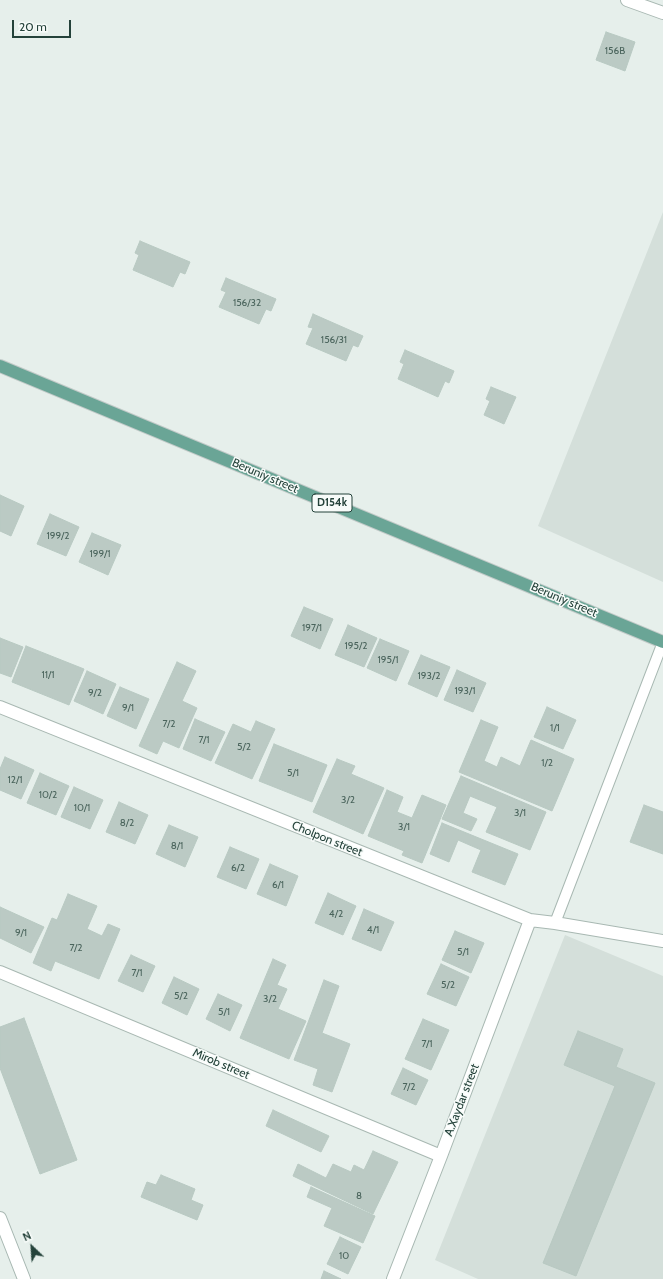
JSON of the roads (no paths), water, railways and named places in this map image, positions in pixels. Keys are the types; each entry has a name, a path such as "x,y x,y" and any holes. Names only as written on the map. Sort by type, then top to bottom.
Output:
{"main road":[{"name":"Beruniy street","path":"0,366 663,642"}],"street":[{"path":"627,0 663,13"},
{"name":"Cholpon street","path":"0,707 530,920 663,941"},
{"name":"A.Xaydar street","path":"393,1279 530,920"},
{"name":"Mirob street","path":"0,972 441,1156"},
{"path":"0,1218 24,1279"}],"lane":[{"path":"555,923 663,642"}]}
